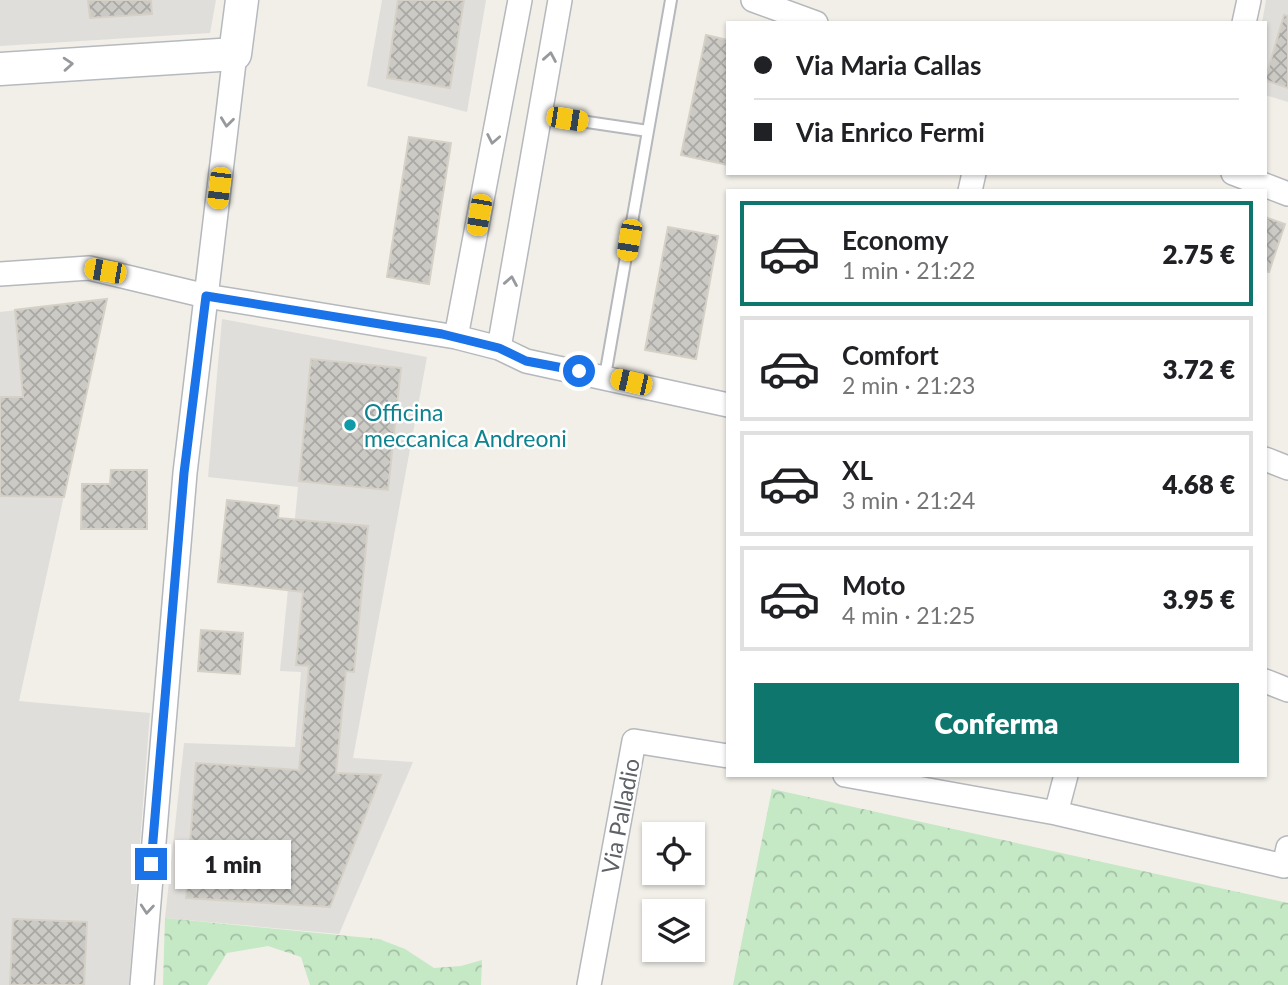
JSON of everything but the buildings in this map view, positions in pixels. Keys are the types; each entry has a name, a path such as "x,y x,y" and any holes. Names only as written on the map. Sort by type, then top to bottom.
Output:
{"street":[{"path":"142,985 184,473 242,0"},
{"path":"456,337 520,0"},
{"path":"499,348 559,0"},
{"path":"753,0 811,21"},
{"path":"1245,21 1250,0"},
{"path":"0,69 235,54"},
{"path":"1238,175 1288,194"},
{"path":"0,274 89,268 206,296 456,337 499,348 526,361 605,376 726,405"},
{"path":"1267,460 1288,468"},
{"path":"1267,682 1288,690"},
{"name":"Via Palladio","path":"589,985 634,741 726,756"},
{"path":"856,777 1056,813 1284,866 1288,848"},
{"path":"1056,813 1065,777"}],"lane":[{"path":"605,376 671,0"},
{"path":"540,115 648,131"}],"shaded area":[{"path":"0,0 216,0 210,33 0,46"},
{"path":"382,0 486,0 467,112 367,86"},
{"path":"1266,0 1288,0 1288,102 1267,96 1267,21 1262,21"},
{"path":"107,299 19,701 150,713 129,985 0,985 0,312"},
{"path":"222,319 427,357 353,758 413,762 339,934 165,918 184,743 295,747 301,672 280,671 298,487 208,477"}],"green space":[{"path":"772,789 1288,903 1288,985 733,985"},
{"path":"165,918 379,939 405,949 434,968 461,966 482,960 481,985 310,985 301,957 268,946 227,953 207,985 163,985"}],"place":[{"name":"Officina meccanica Andreoni","path":"350,425"}],"route":[{"path":"151,864 184,473 206,296 442,334 499,348 526,361 579,371"}]}
